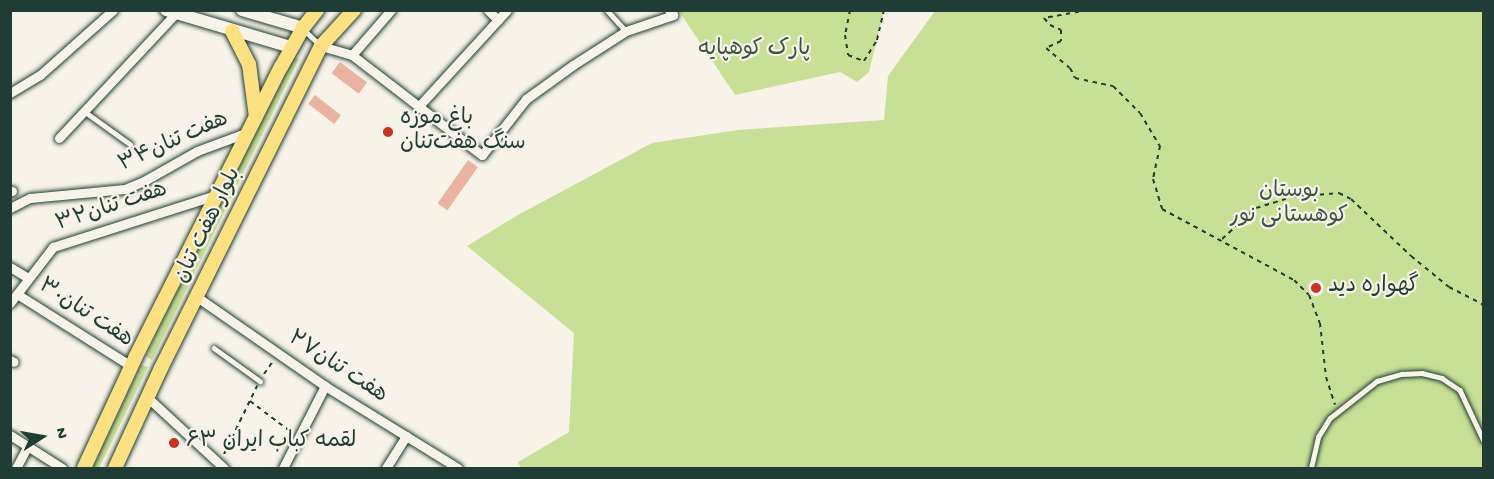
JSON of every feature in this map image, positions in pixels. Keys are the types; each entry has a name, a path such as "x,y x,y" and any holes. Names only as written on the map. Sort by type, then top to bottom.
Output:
{"main road":[{"path":"242,10 303,28"},
{"name":"بلوار هفت تنان","path":"84,468 131,366 291,47 317,10"},
{"name":"بلوار هفت تنان","path":"115,468 147,397 321,46 354,10"},
{"path":"171,12 291,47"},
{"path":"232,31 249,64 256,117"}],"street":[{"path":"10,93 40,75 113,10"},
{"path":"352,55 392,10"},
{"path":"488,10 498,20"},
{"path":"419,106 507,10"},
{"path":"321,46 352,55 482,154 526,99 626,31 673,15 669,10"},
{"path":"59,138 171,12"},
{"name":"هفت تنان۳۴","path":"10,208 30,198 125,189 198,151 248,132"},
{"name":"هفت تنان۳۲","path":"10,303 47,253 60,244 216,195"},
{"path":"10,267 28,278"},
{"name":"هفت تنان۳۰","path":"17,294 131,366"},
{"name":"هفت تنان۲۷","path":"197,297 324,386 458,468"},
{"path":"283,468 324,386"},
{"path":"147,397 222,466"},
{"path":"10,435 62,468"},
{"path":"386,468 406,436"},
{"path":"16,468 27,447"}],"lane":[{"path":"607,10 626,31"},
{"path":"303,28 321,46"},
{"path":"84,111 130,144"},
{"path":"214,348 260,381"},
{"path":"1311,468 1318,437 1330,418 1377,381 1402,374 1422,373 1442,378 1460,390 1484,441"}],"path":[{"path":"850,10 845,34 848,55 864,62 877,40 884,10"},
{"path":"1088,10 1044,18 1050,25 1061,30 1061,41 1046,48 1070,68 1075,78 1113,86 1140,113 1160,146 1154,179 1162,209 1222,239 1294,280 1309,296 1320,323 1326,377 1337,412"},
{"path":"1222,239 1256,208 1293,197 1339,193 1351,199 1411,256 1449,287 1482,304 1484,308"},
{"path":"222,466 250,401 277,353"},
{"path":"250,401 298,438"}],"green space":[{"name":"پارک کوهپایه","path":"679,11 884,11 869,72 857,82 840,72 735,95"},
{"name":"بوستان کوهستانی نور","path":"935,11 1483,11 1483,468 521,468 518,462 569,432 574,333 467,246 518,215 652,143 738,130 884,120 888,76"},
{"path":"294,57 299,59 152,360 146,356"},
{"path":"141,365 148,367 99,468 93,468"}],"building":[{"path":"340,62 367,82 359,94 332,73"},
{"path":"315,95 341,115 334,124 308,104"},
{"path":"468,160 478,167 447,210 438,203"}],"place":[{"name":"باغ‌ موزه سنگ هفت‌تنان","path":"388,132"},
{"name":"گهواره دید","path":"1316,288"},
{"name":"لقمه کباب ایران ۶۳","path":"174,443"}]}
